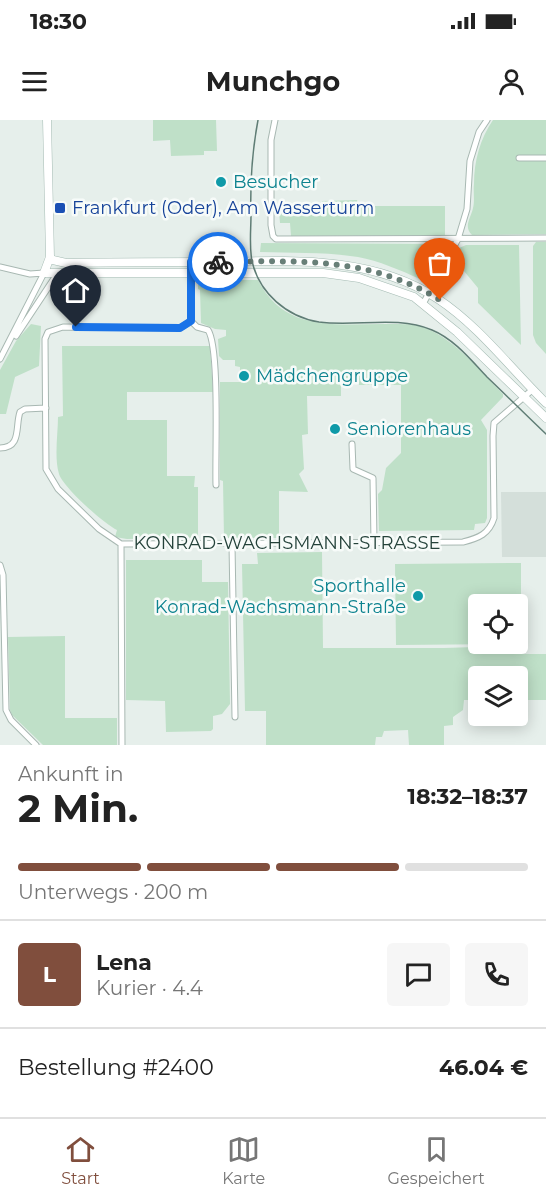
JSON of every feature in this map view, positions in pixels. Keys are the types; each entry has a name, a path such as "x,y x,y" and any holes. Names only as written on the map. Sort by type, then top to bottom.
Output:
{"street":[{"path":"0,360 50,257 47,120"},
{"path":"275,120 271,140 272,232 273,236 281,240 546,238"},
{"path":"423,304 458,239 467,209 470,161 479,132 487,120"},
{"path":"519,158 546,158"},
{"path":"50,257 53,260 66,262 294,262 358,267 392,277 429,293 463,318 546,403"},
{"path":"191,262 191,321 197,327 208,330 212,336 215,363 216,485"},
{"path":"0,267 30,274 323,273 359,278 414,297 457,332 546,418"},
{"path":"0,360 57,274"},
{"name":"KONRAD-WACHSMANN-STRASSE","path":"191,321 180,328 63,327 48,332 45,339 46,469 58,489 91,521 121,544 463,542 479,538 491,528 494,518 494,423 532,390"},
{"path":"0,448 14,444 20,412 25,409 46,408"},
{"path":"352,444 353,469 373,478 374,542"},
{"path":"121,544 122,745"},
{"path":"232,544 235,717"},
{"path":"0,565 3,575 2,627 6,710 11,720 36,745"}],"shaded area":[{"path":"501,492 546,492 546,557 502,557"}],"green space":[{"path":"153,120 216,120 217,151 204,151 204,155 171,156 170,140 153,141"},
{"path":"493,120 546,120 546,156 517,156 517,160 546,161 546,234 472,235 469,232 468,225 474,205 474,175 477,159 481,143"},
{"path":"357,200 358,206 445,206 445,235 291,236 290,223 280,223 279,211 322,210 322,201"},
{"path":"536,242 546,242 546,354 536,343 533,335 533,246"},
{"path":"261,243 441,244 444,249 424,278 420,279 382,263 358,257 322,253 260,252"},
{"path":"466,245 519,245 521,345 478,303 478,288 454,259 459,248"},
{"path":"205,280 258,280 269,297 282,309 296,317 329,324 415,325 436,333 457,348 503,394 503,397 481,420 487,430 487,518 485,523 475,524 474,530 379,531 378,494 382,490 386,468 401,453 401,385 359,385 359,379 341,379 341,396 307,396 308,434 302,435 304,469 299,474 308,492 279,491 279,538 224,538 223,481 220,480 220,382 240,382 240,367 235,366 235,360 223,360 219,356 218,339 226,336 226,330 215,329 201,323 198,285"},
{"path":"31,324 41,326 39,366 15,377 6,414 0,414 0,370 16,341"},
{"path":"62,346 210,346 213,392 127,392 127,420 167,420 167,476 195,476 194,487 198,487 198,538 127,539 115,537 117,530 85,505 62,480 56,453 58,417 63,416"},
{"path":"322,552 323,648 468,647 468,654 546,654 546,700 528,700 528,666 468,666 468,700 464,700 463,710 453,717 453,725 444,726 444,745 409,745 408,730 384,731 382,737 376,737 375,745 266,745 266,711 245,711 242,564 258,564 257,553"},
{"path":"126,560 202,560 202,582 228,582 230,704 222,714 213,716 211,731 166,732 165,701 126,700"},
{"path":"521,563 521,594 468,594 468,644 396,645 395,564"},
{"path":"65,636 65,718 117,718 117,745 43,745 12,715 8,637"}],"tram line":[{"path":"258,120 251,179 252,261 261,283 276,302 296,315 319,322 390,322 432,330 462,350 546,434"}],"way so far":[{"path":"218,262 326,263 358,267 392,277 440,300"}],"place":[{"name":"Besucher","path":"221,182"},
{"name":"Frankfurt (Oder), Am Wasserturm","path":"60,208"},
{"name":"Mädchengruppe","path":"244,376"},
{"name":"Seniorenhaus","path":"335,429"},
{"name":"Sporthalle Konrad-Wachsmann-Straße","path":"418,596"}],"route":[{"path":"76,327 180,328 191,321 191,262 218,262"}]}
